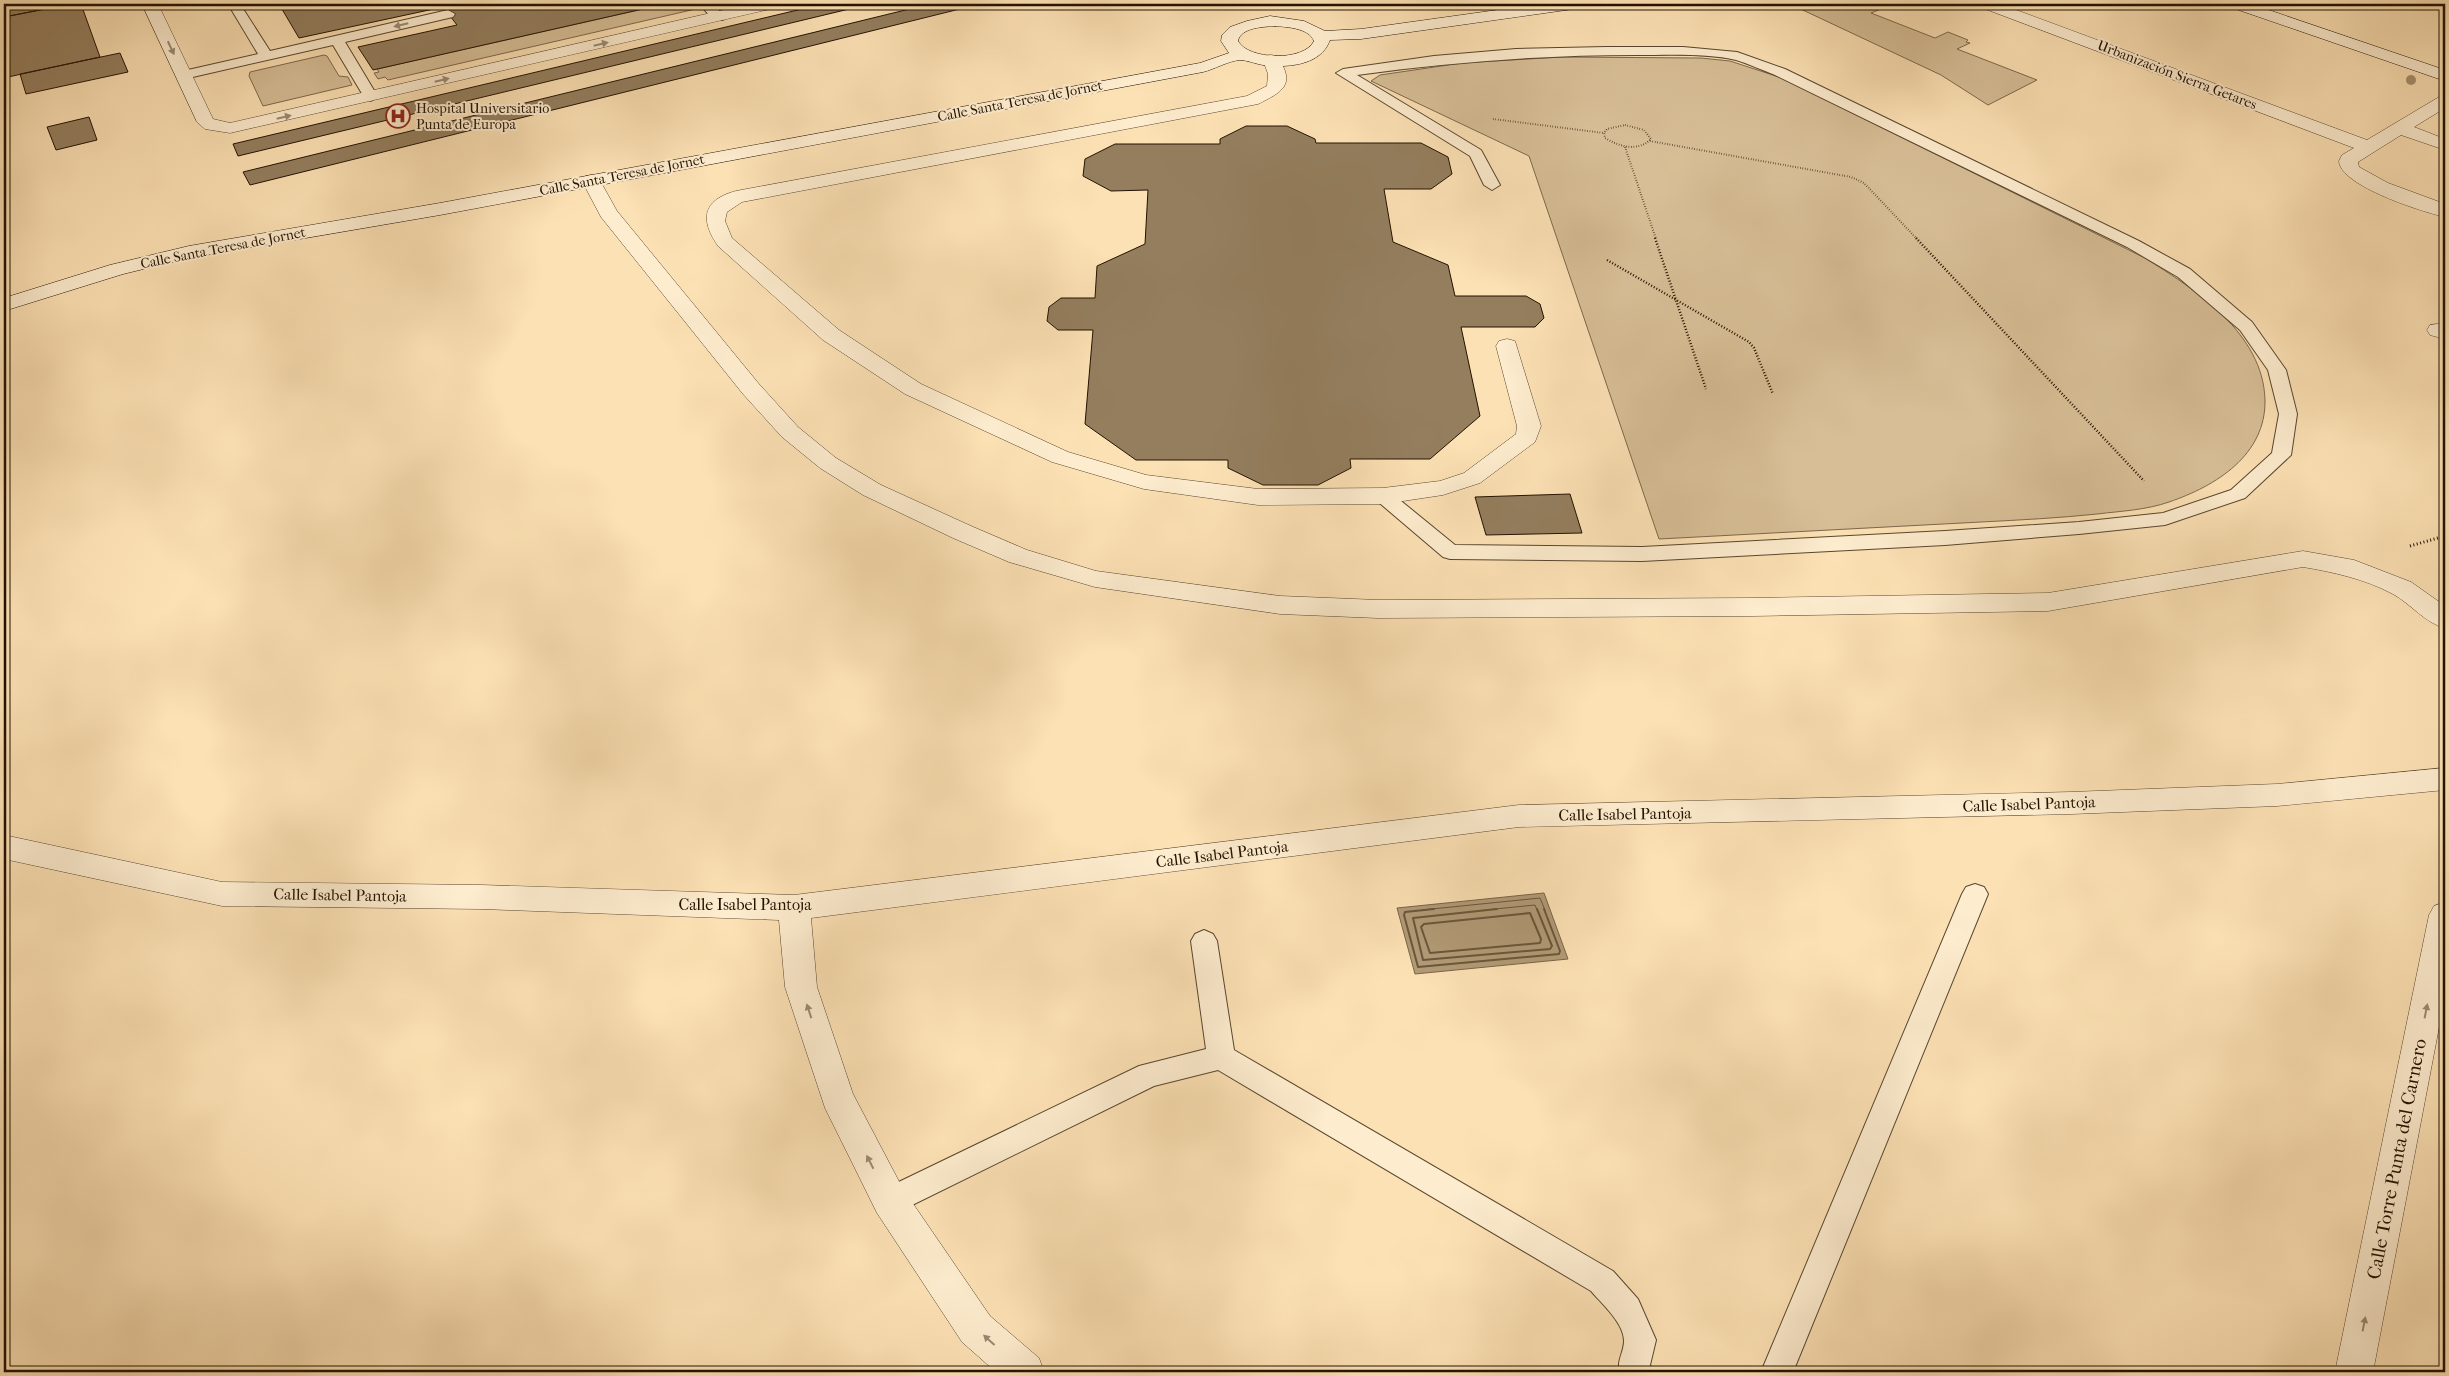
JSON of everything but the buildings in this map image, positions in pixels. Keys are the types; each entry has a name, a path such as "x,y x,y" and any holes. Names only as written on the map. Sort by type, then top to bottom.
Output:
{"street":[{"path":"150,4 206,122 220,127 241,126 371,97 770,4"},
{"path":"1321,36 1322,42 1319,48 1311,54 1286,60 1271,60 1242,54 1233,48 1230,42 1230,35 1247,25 1275,21 1290,22 1309,27 1321,36 1361,34 1573,4"},
{"name":"Urbanización Sierra Getares","path":"1986,4 2368,147"},
{"path":"2236,4 2445,76"},
{"name":"Calle Santa Teresa de Jornet","path":"4,306 117,269 189,252 591,181 1203,67 1242,54"},
{"path":"1271,60 1276,74 1275,89 1252,100 736,197 724,202 716,212 716,230 724,242 824,329 914,389 1060,457 1144,482 1248,496 1383,496 1443,488 1472,478 1527,437 1529,426 1507,346"},
{"path":"2445,101 2349,160 2351,170 2369,182 2445,211"},
{"path":"2401,128 2445,144"},
{"path":"591,181 608,213 751,389 790,432 828,463 872,490 962,532 1018,556 1094,578 1280,605 1378,609 1752,608 2048,602 2304,559 2345,566 2402,588 2445,618"},
{"name":"Calle Isabel Pantoja","path":"4,847 222,894 482,897 794,908 1519,816 2120,801 2277,794 2445,779"},
{"path":"794,908 802,987 837,1097 890,1201 976,1329 1025,1372"},
{"name":"Calle Torre Punta del Carnero","path":"2354,1372 2445,916"}],"lane":[{"path":"234,4 266,56"},
{"path":"706,4 718,16"},
{"path":"184,75 448,14"},
{"path":"337,40 371,97"},
{"path":"1383,496 1450,552 1642,554 1954,538 2164,519 2238,494 2280,455 2288,414 2277,370 2246,326 2184,273 2133,244 1780,72 1737,56 1683,51 1506,54 1434,60 1343,73 1476,153 1492,185"},
{"path":"1778,1372 1975,894"},
{"path":"1204,941 1220,1057"},
{"path":"890,1201 1149,1075 1220,1057 1602,1281 1627,1310 1640,1340 1634,1367 1637,1372"}],"path":[{"path":"1490,118 1604,134 1612,143 1625,146 1641,146 1650,141 1830,172 1851,177 1864,183 1982,306 2176,515"},
{"path":"1604,134 1607,129 1615,126 1635,127 1649,134 1650,141"},
{"path":"1625,146 1706,389"},
{"path":"1607,260 1749,342 1754,348 1773,394"}],"shaded area":[{"path":"665,4 696,4 700,8 388,80 385,77 378,79 374,73 379,72 377,69"},
{"path":"1790,4 1874,4 1881,9 1871,13 1935,38 1948,32 1968,40 1966,42 1970,43 1957,49 2037,80 1988,105 1941,75"},
{"path":"324,55 327,56 339,76 348,77 352,85 263,106 249,76 250,72"},
{"path":"1561,57 1701,58 1730,61 1782,78 2145,258 2205,299 2240,334 2253,354 2261,376 2265,400 2263,420 2257,437 2235,466 2220,477 2187,495 2143,509 2039,519 1659,539 1529,156 1371,81 1380,75 1462,63"}],"water":[{"path":"1544,893 1568,959 1415,974 1397,908"}],"place":[{"name":"Hospital Universitario Punta de Europa","path":"398,116"}]}
